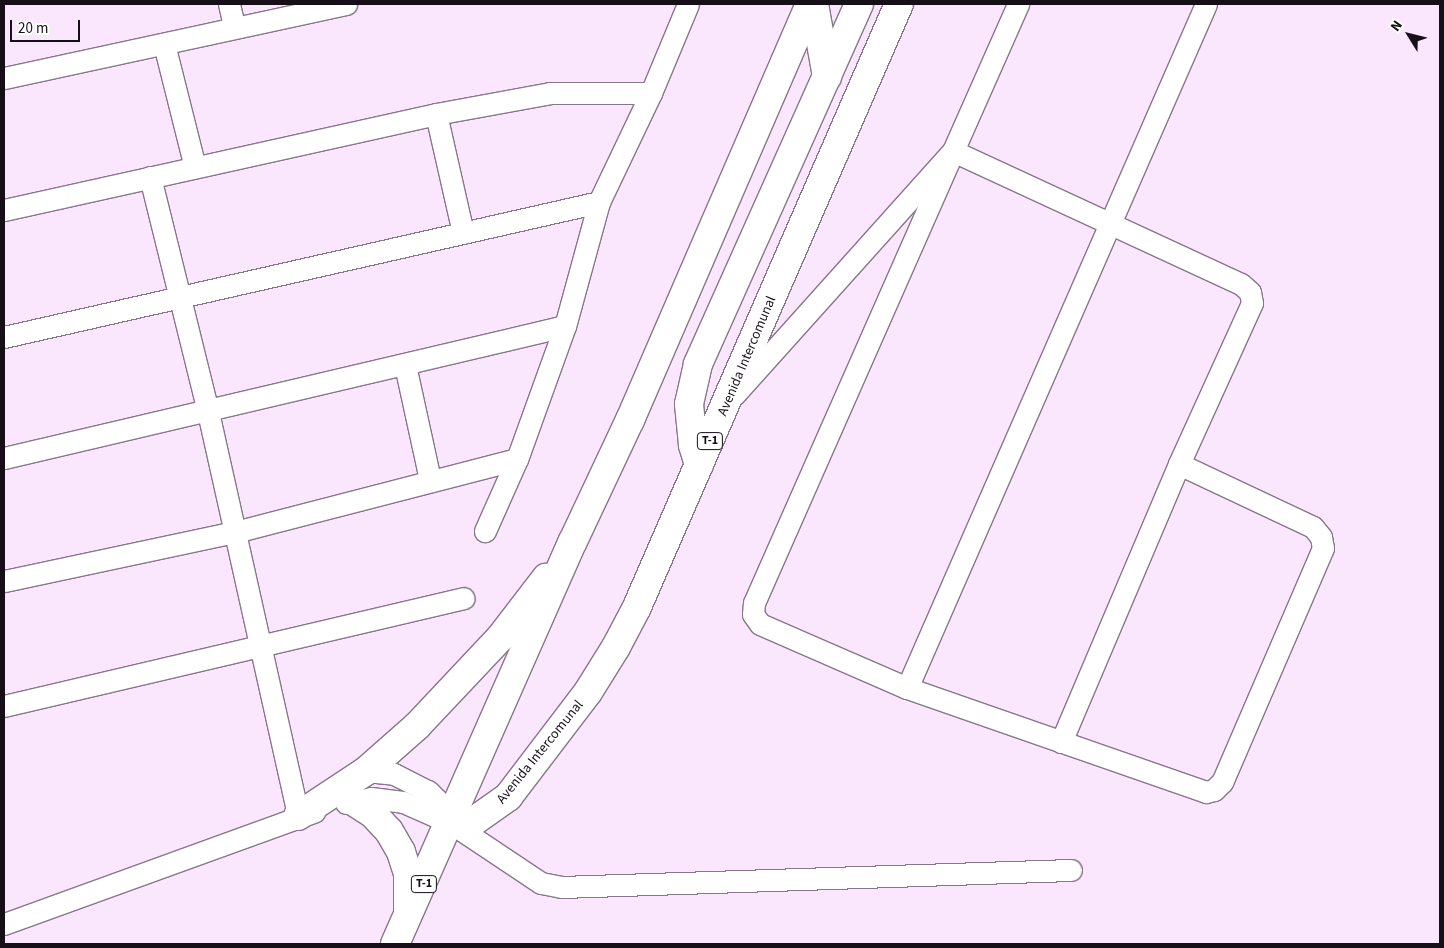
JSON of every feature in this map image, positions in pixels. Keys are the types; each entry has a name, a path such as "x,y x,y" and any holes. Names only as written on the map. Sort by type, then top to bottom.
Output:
{"main road":[{"name":"T-1","path":"401,933 452,823 574,540 630,420 810,4"},
{"path":"814,4 827,77"},
{"path":"699,465 693,445 689,404 698,364 860,4"},
{"name":"Avenida Intercomunal","path":"452,823 474,821 508,797 588,692 637,607 900,4"},
{"path":"298,816 366,771 417,726 477,663 538,590 574,540"},
{"path":"353,801 373,814 389,831 401,852 408,874 410,897 401,933"}],"street":[{"path":"230,4 234,26"},
{"path":"4,78 164,44 234,26 266,12 346,4"},
{"path":"485,531 517,459 564,326 599,202 651,93 688,4"},
{"path":"1018,4 754,603 753,614 760,624 907,688 1206,792 1214,790 1222,782 1323,548 1321,537 1313,527 1179,464"},
{"path":"907,688 1206,4"},
{"path":"164,44 195,168"},
{"path":"4,210 436,114 550,93 651,93"},
{"path":"436,114 463,233"},
{"path":"725,405 954,151"},
{"path":"954,151 1240,284 1250,292 1252,304 1179,464 1061,742"},
{"path":"150,177 178,299 208,412 298,816"},
{"path":"4,337 599,202"},
{"path":"4,458 208,412 564,326"},
{"path":"405,365 430,480"},
{"path":"4,581 235,532 517,459"},
{"path":"4,706 463,598"},
{"path":"366,771 394,774 428,791 444,807 452,823"},
{"path":"4,924 298,816 353,801 372,798 396,800 452,823 541,883 561,887 1071,870"}]}
